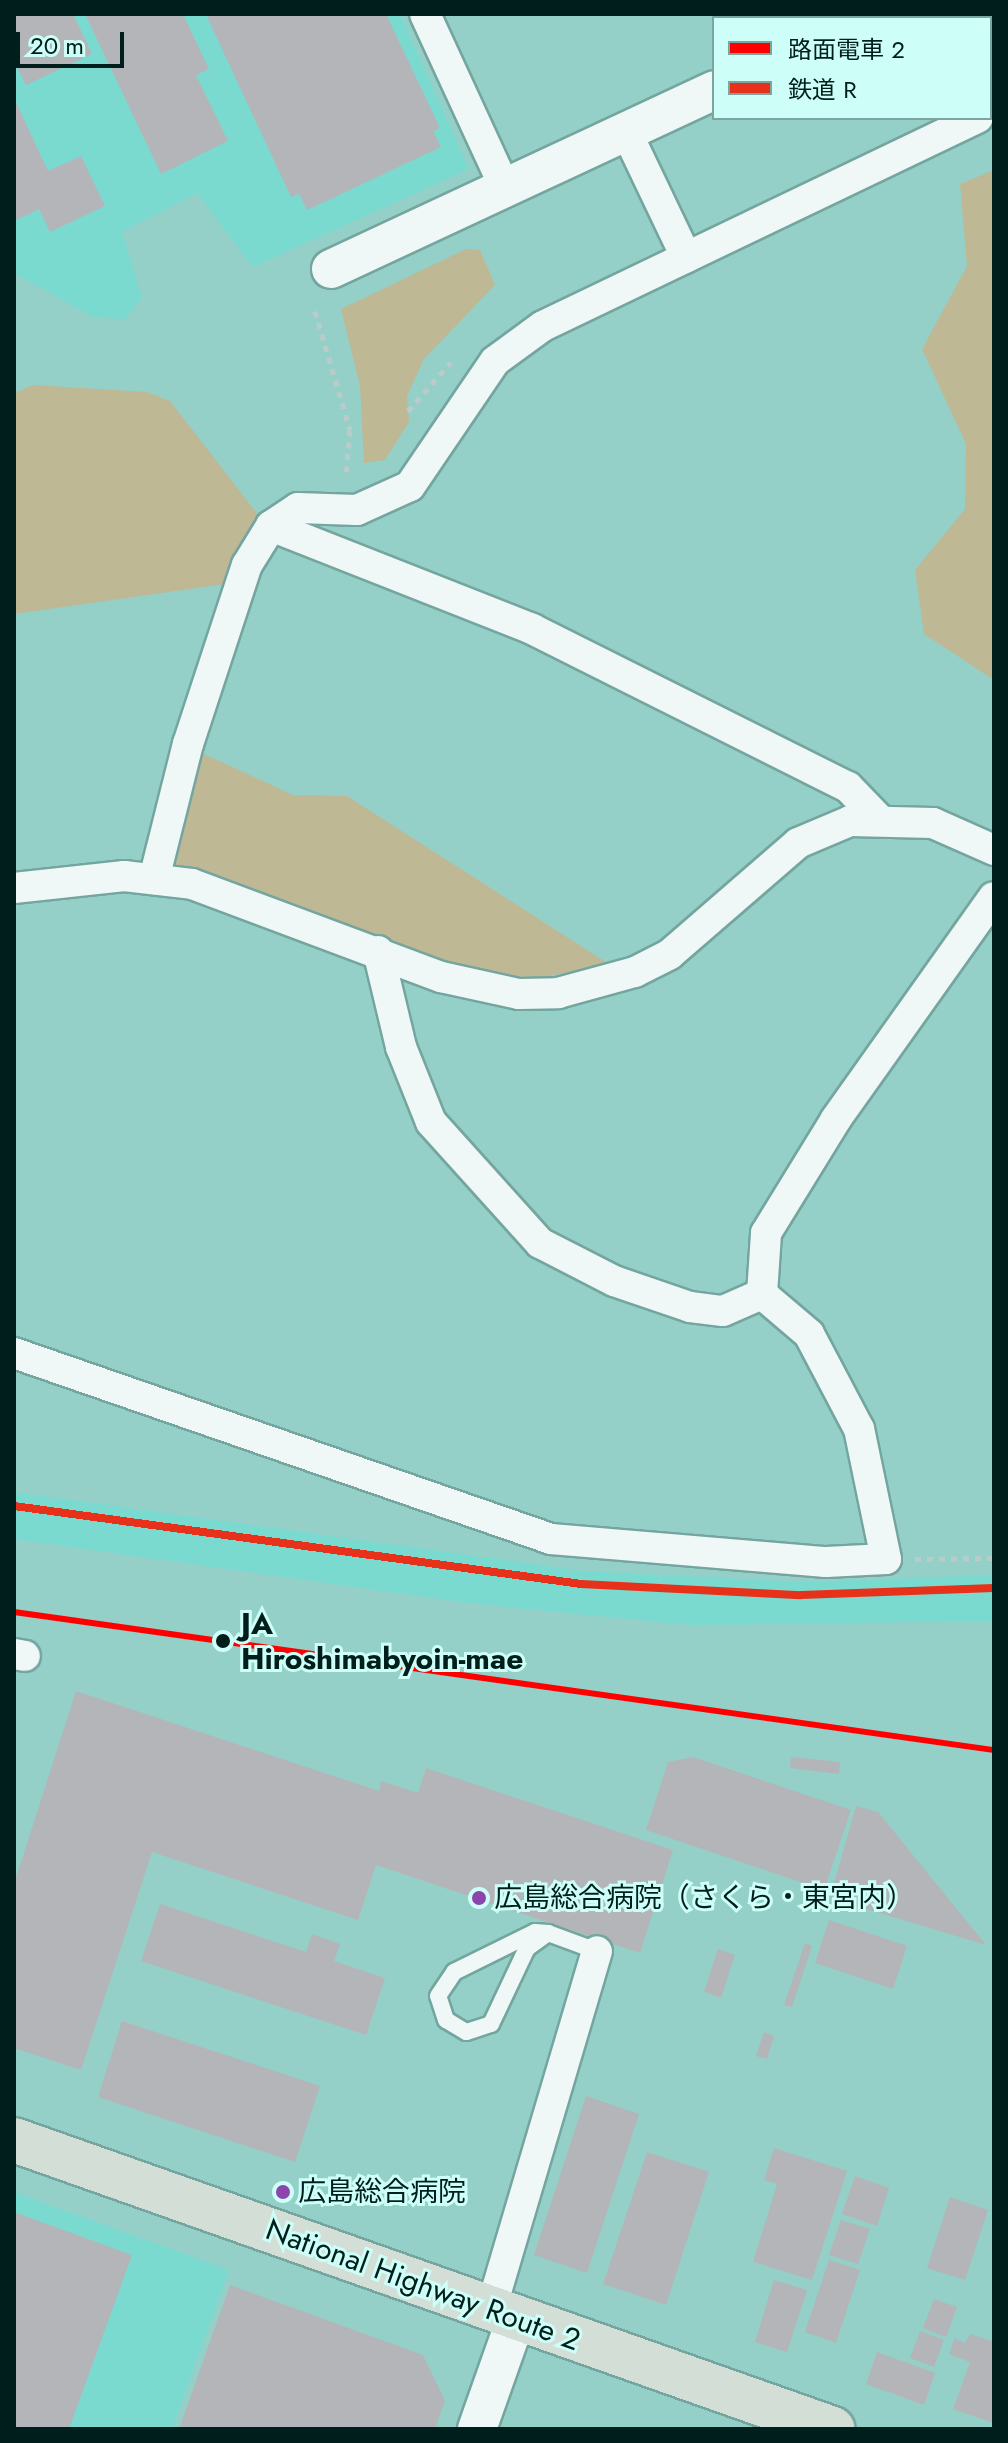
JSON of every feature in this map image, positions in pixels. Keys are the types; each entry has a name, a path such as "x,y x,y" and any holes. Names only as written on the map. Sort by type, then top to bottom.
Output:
{"highway":[{"name":"National Highway Route 2","path":"14,2140 833,2429"}],"street":[{"path":"425,14 505,188"},
{"path":"331,269 712,91"},
{"path":"154,879 232,610 253,550 271,526 298,508 340,510 374,506 415,481 487,372 517,341 974,120"},
{"path":"626,131 686,257"},
{"path":"271,526 532,629 848,787 877,817"},
{"path":"14,888 54,879 154,879 258,904 480,988 519,994 597,986 670,954 798,843 877,817 933,823 994,850"},
{"path":"762,1294 774,1214 994,897"},
{"path":"378,951 401,1047 431,1122 540,1243 614,1281 690,1307 723,1311 762,1294"},
{"path":"14,1353 551,1539 795,1560 886,1559 859,1429 809,1334 762,1294"},
{"path":"477,2429 503,2314 597,1951"}],"lane":[{"path":"548,1933 527,1948 491,2024 466,2032 446,2020 438,1996 454,1972 535,1932 548,1933 597,1951"}],"path":[{"path":"315,311 350,430 340,510"},
{"path":"886,1559 994,1558"}],"shaded area":[{"path":"14,14 400,14 469,169 253,267 197,193 122,232 142,297 125,319 93,317 14,273"},
{"path":"994,170 994,680 924,634 915,570 965,509 966,444 922,349 967,266 960,184"},
{"path":"466,249 480,250 495,285 424,359 407,396 409,422 385,460 364,463 360,386 341,309"},
{"path":"33,385 147,392 170,401 259,516 225,584 14,614 14,393"},
{"path":"202,753 293,795 347,796 612,966 520,980 446,964 262,892 167,867"},
{"path":"14,1492 583,1571 802,1582 994,1575 994,1621 690,1625 468,1603 14,1539"},
{"path":"14,2192 229,2270 172,2429 14,2429"}],"building":[{"path":"14,14 73,14 92,54 26,85 14,61"},
{"path":"85,14 183,14 209,69 196,75 228,141 161,174"},
{"path":"214,14 386,14 440,128 433,131 441,147 307,210 299,194 291,197 207,17"},
{"path":"14,98 48,171 81,156 105,206 50,232 39,209 14,221"},
{"path":"76,1691 379,1791 381,1781 418,1793 426,1768 673,1850 640,1953 376,1865 358,1920 152,1852 81,2070 14,2048 14,1884"},
{"path":"693,1757 851,1810 824,1890 646,1830 668,1762"},
{"path":"791,1757 840,1762 839,1774 790,1768"},
{"path":"856,1806 878,1812 986,1945 830,1898"},
{"path":"160,1904 306,1952 312,1934 340,1944 334,1961 385,1978 366,2035 141,1961"},
{"path":"829,1920 907,1946 893,1989 815,1963"},
{"path":"805,1943 812,1946 792,2007 784,2005"},
{"path":"718,1949 735,1955 721,1998 704,1992"},
{"path":"122,2021 320,2086 295,2162 98,2097"},
{"path":"764,2032 774,2036 767,2059 756,2056"},
{"path":"586,2096 639,2114 587,2273 534,2255"},
{"path":"774,2148 847,2171 812,2280 753,2262 777,2184 764,2180"},
{"path":"647,2152 709,2172 666,2305 603,2284"},
{"path":"855,2176 889,2188 877,2226 842,2214"},
{"path":"950,2197 988,2210 965,2280 927,2268"},
{"path":"14,2212 132,2255 69,2429 14,2429"},
{"path":"841,2220 870,2229 858,2264 829,2255"},
{"path":"829,2260 860,2270 836,2343 805,2332"},
{"path":"774,2280 807,2290 787,2352 755,2342"},
{"path":"230,2285 423,2355 445,2401 435,2429 179,2429"},
{"path":"934,2299 957,2307 946,2337 923,2328"},
{"path":"920,2331 944,2340 934,2367 910,2358"},
{"path":"970,2334 994,2342 994,2423 953,2409 970,2362 949,2354 955,2338 965,2343"},
{"path":"877,2352 935,2373 924,2405 866,2384"}],"tram line":[{"name":"2","path":"14,1612 994,1750"}],"rail line":[{"name":"R","path":"14,1506 581,1584 801,1595 994,1588"}],"place":[{"name":"JA Hiroshimabyoin-mae","path":"223,1641"},
{"name":"広島総合病院（さくら・東宮内）","path":"479,1898"},
{"name":"広島総合病院","path":"283,2192"}]}
